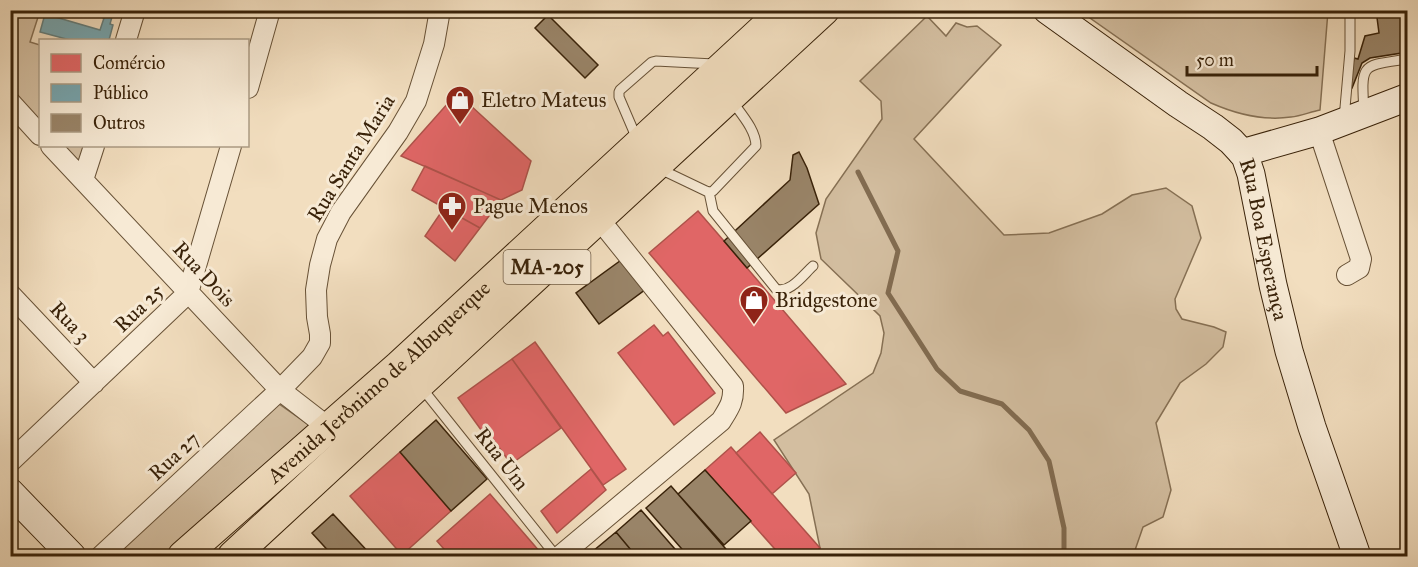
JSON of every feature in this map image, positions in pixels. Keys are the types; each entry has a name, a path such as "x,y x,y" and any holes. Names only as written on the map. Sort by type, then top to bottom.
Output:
{"main road":[{"name":"Avenida Jerônimo de Albuquerque","path":"233,556 599,219 647,155 725,65 784,10"},
{"name":"Avenida Jerônimo de Albuquerque","path":"183,556 416,350 647,155 730,98 824,10"},
{"name":"Rua Boa Esperança","path":"1047,10 1213,127 1245,156 1251,174 1289,351 1312,427 1357,556"},
{"path":"1242,153 1342,122 1407,97"},
{"path":"10,492 72,556"},
{"path":"10,511 52,556"}],"street":[{"path":"126,39 135,10"},
{"path":"249,84 270,10"},
{"name":"Rua Santa Maria","path":"280,390 312,357 320,343 316,317 316,290 327,239 341,212 398,132 416,100 434,44 440,10"},
{"path":"10,102 39,134"},
{"path":"1342,122 1361,259 1359,267 1347,275"},
{"name":"Rua Dois","path":"52,147 280,390 329,428"},
{"path":"83,180 94,147"},
{"name":"Rua 25","path":"10,462 188,293 231,147"},
{"path":"560,556 721,421 733,397 733,386 599,219"},
{"name":"Rua 3","path":"10,294 94,383"},
{"name":"Rua 27","path":"100,556 280,390"}],"lane":[{"path":"1342,122 1350,51 1350,10"},
{"path":"1342,122 1367,68 1372,65 1407,59"},
{"path":"710,192 647,155 619,97 619,92 652,62 659,60 725,65"},
{"path":"710,192 756,146 754,133 730,98"},
{"path":"710,192 713,211 776,289 787,290 813,266"},
{"name":"Rua Um","path":"420,385 556,556"}],"shaded area":[{"path":"11,11 40,11 30,42 39,45 39,122 11,91"},
{"path":"1080,11 1328,11 1320,110 1295,116 1271,118 1250,116 1211,103"},
{"path":"927,16 946,36 956,23 967,27 977,26 1001,45 914,139 1004,235 1049,233 1102,214 1132,195 1166,188 1192,206 1201,238 1175,299 1176,309 1182,319 1226,332 1223,347 1206,364 1180,383 1156,423 1171,490 1163,517 1143,527 1133,556 818,556 820,548 809,494 774,440 873,373 881,353 884,333 880,316 821,259 816,233 826,199 882,119 881,101 860,81"},
{"path":"63,147 86,147 80,165"},
{"path":"279,404 309,425 163,556 110,556"}],"building: Comércio":[{"name":"Eletro Mateus","path":"457,93 531,161 522,190 501,200 401,156"},
{"path":"425,166 501,200 480,228 412,190"},
{"name":"Pague Menos","path":"444,208 480,228 455,261 425,236"},
{"name":"Bridgestone","path":"698,211 846,384 786,413 649,253"},
{"path":"654,325 663,336 668,332 715,393 674,425 618,353"},
{"path":"535,342 626,469 603,485 512,359"},
{"path":"512,359 561,428 511,464 488,432 484,434 458,398"},
{"path":"760,432 796,473 772,494 736,453"},
{"path":"731,447 820,548 810,556 781,556 705,470"},
{"path":"400,452 451,511 402,555 350,496"},
{"path":"591,469 606,490 557,533 541,511"},
{"path":"490,494 540,552 535,556 450,556 437,541"}],"building: Público":[{"path":"85,10 114,10 109,39 66,39 40,32 45,14 100,30 104,18 84,12"}],"building: Outros":[{"path":"1376,10 1408,10 1408,52 1370,58 1362,63 1352,88 1348,89 1354,58 1358,59 1365,36 1379,33"},
{"path":"548,15 598,65 585,78 535,28"},
{"path":"799,152 819,204 747,268 724,241 790,180 793,155"},
{"path":"624,258 646,289 599,324 576,293"},
{"path":"436,420 487,479 451,511 400,452"},
{"path":"705,470 751,521 724,545 678,494"},
{"path":"671,486 732,556 688,556 646,508"},
{"path":"641,510 681,556 636,556 616,532"},
{"path":"333,514 372,556 333,556 312,533"},
{"path":"616,532 636,556 587,556"}],"waterway":[{"path":"858,172 898,251 888,293 937,369 960,391 1002,404 1029,430 1049,461 1064,528 1064,556"}],"place":[{"name":"Eletro Mateus","path":"460,126"},
{"name":"Pague Menos","path":"452,232"},
{"name":"Bridgestone","path":"754,326"}]}
